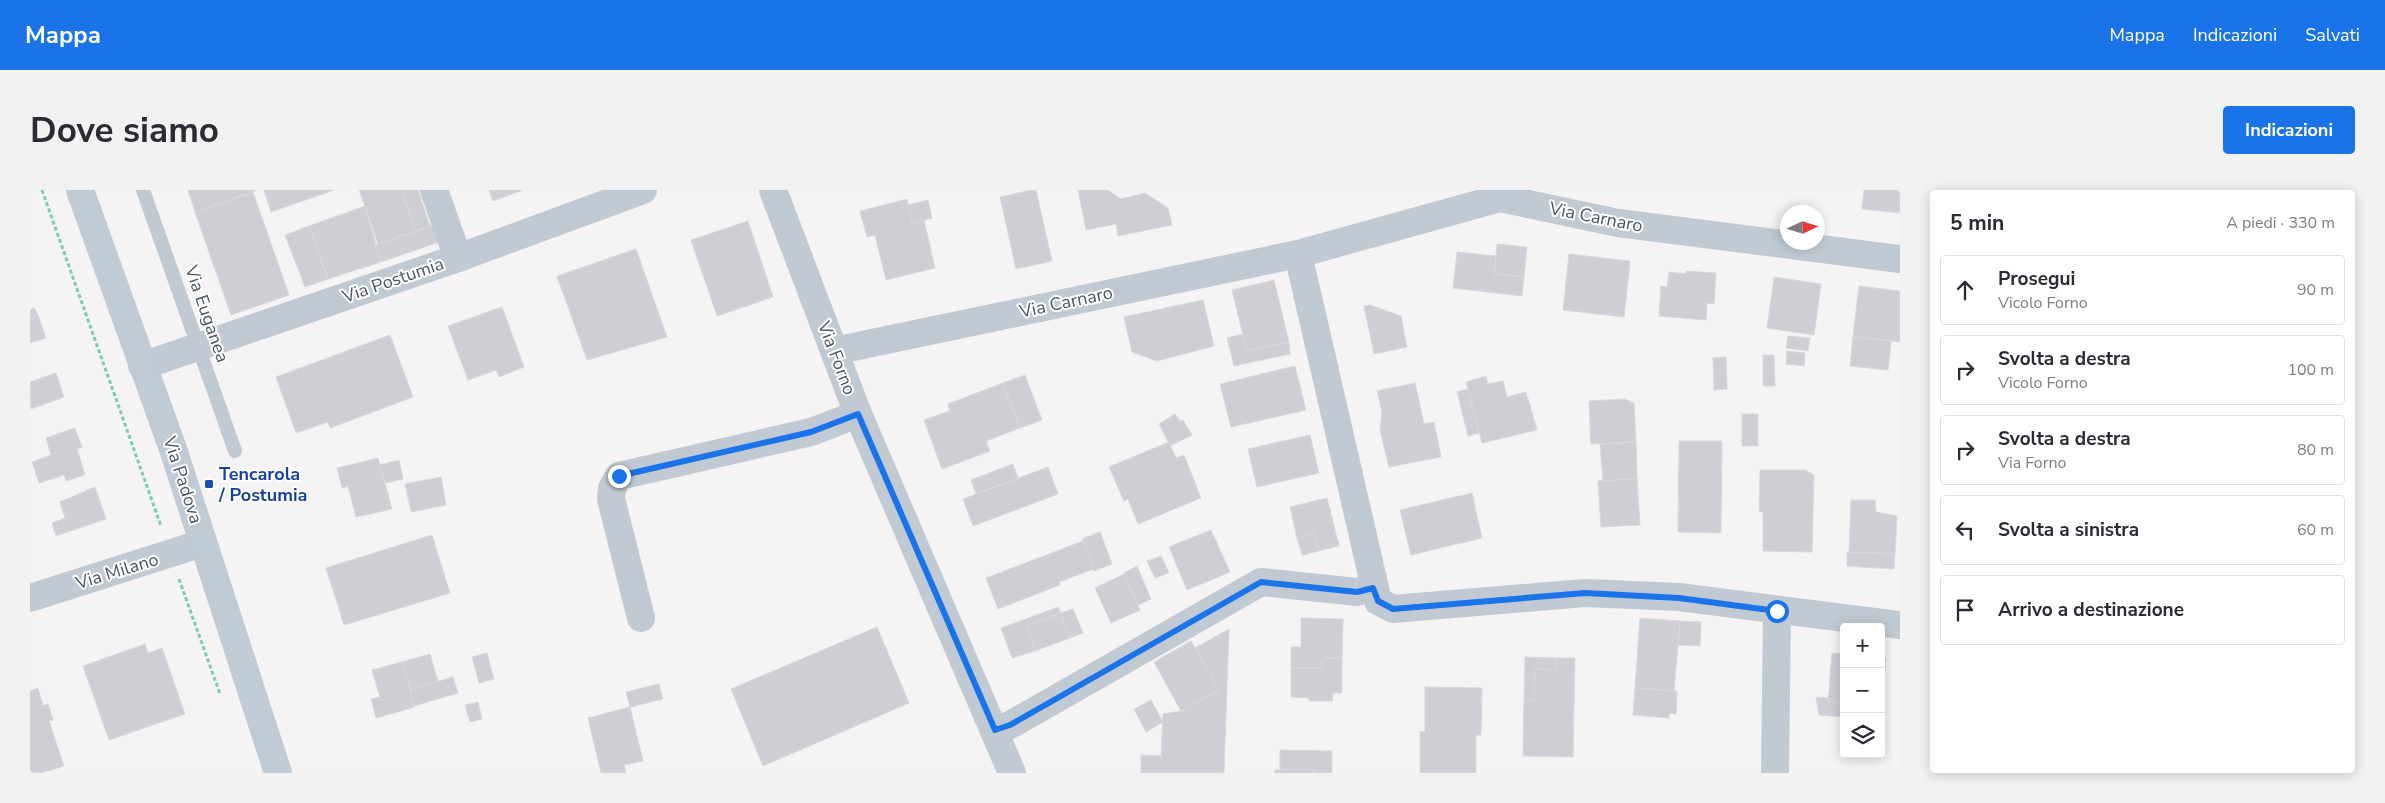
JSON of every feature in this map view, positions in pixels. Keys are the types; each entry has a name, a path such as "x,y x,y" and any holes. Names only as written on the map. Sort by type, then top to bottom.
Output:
{"main road":[{"name":"Via Padova","path":"80,190 173,449 278,773"}],"street":[{"path":"434,190 458,258"},
{"name":"Via Postumia","path":"142,366 458,258 643,190"},
{"name":"Via Forno","path":"773,190 858,414 1012,773"},
{"name":"Via Carnaro","path":"834,351 1298,254 1500,198 1618,223 1900,260"},
{"path":"1298,254 1373,588 1378,601 1393,609 1585,593 1679,598 1900,625"},
{"path":"641,618 612,500 612,488 619,476 811,432 858,414"},
{"name":"Via Milano","path":"30,598 204,543"},
{"path":"995,730 1010,725 1261,582 1357,592 1373,588"},
{"path":"1776,773 1777,611"}],"lane":[{"name":"Via Euganea","path":"144,190 235,451"}],"path":[{"path":"42,190 222,700"}],"building":[{"path":"188,190 255,190 255,191 195,212"},
{"path":"264,190 334,190 271,212"},
{"path":"359,190 401,190 416,231 378,244"},
{"path":"401,190 418,190 430,226 416,231"},
{"path":"489,190 523,190 493,201"},
{"path":"1036,190 1052,261 1016,269 1000,197"},
{"path":"1078,190 1108,190 1121,199 1145,193 1168,208 1172,225 1118,236 1116,224 1086,230"},
{"path":"1864,190 1900,190 1900,213 1862,209"},
{"path":"253,192 289,295 231,315 195,212"},
{"path":"907,199 913,223 924,220 935,268 886,280 875,235 867,237 860,211"},
{"path":"928,200 932,218 913,223 908,205"},
{"path":"365,206 381,262 328,279 309,226"},
{"path":"748,221 773,297 717,316 691,240"},
{"path":"433,225 439,242 381,262 375,245"},
{"path":"309,226 328,279 305,287 285,235"},
{"path":"1497,244 1527,247 1524,277 1494,274"},
{"path":"636,249 667,337 587,360 557,276"},
{"path":"1457,252 1496,256 1494,274 1524,277 1522,296 1453,288"},
{"path":"1569,254 1630,261 1624,317 1563,310"},
{"path":"1686,271 1716,273 1714,304 1707,303 1706,320 1659,316 1661,286 1667,287 1669,272 1686,274"},
{"path":"1774,277 1821,284 1814,335 1767,328"},
{"path":"1274,280 1289,342 1247,351 1232,290"},
{"path":"1859,286 1900,291 1900,342 1853,337"},
{"path":"1203,300 1214,346 1157,361 1132,352 1124,317"},
{"path":"1370,305 1401,316 1407,347 1374,354 1364,306"},
{"path":"502,307 524,367 499,377 496,370 468,380 448,326"},
{"path":"34,308 38,315 30,318 30,310"},
{"path":"38,315 46,338 30,343 30,318"},
{"path":"1243,334 1247,351 1289,342 1290,354 1234,366 1227,338"},
{"path":"390,335 413,397 330,428 328,422 296,433 276,377"},
{"path":"1788,336 1810,338 1808,351 1786,348"},
{"path":"1853,337 1891,341 1888,370 1850,366"},
{"path":"1787,351 1805,353 1804,366 1786,364"},
{"path":"1763,355 1774,355 1775,386 1763,386"},
{"path":"1726,357 1727,389 1714,390 1713,358"},
{"path":"1295,366 1306,410 1231,427 1220,384"},
{"path":"56,373 64,397 31,409 30,382"},
{"path":"1025,375 1042,420 1020,428 1003,383"},
{"path":"1486,376 1488,384 1503,381 1507,397 1526,392 1537,430 1482,443 1466,382"},
{"path":"1003,383 1020,428 986,441 990,451 942,469 924,420 950,411 948,404"},
{"path":"1415,383 1424,424 1434,422 1441,457 1389,467 1380,430 1382,412 1377,391"},
{"path":"1468,389 1479,433 1468,436 1457,392"},
{"path":"1625,399 1634,403 1636,442 1591,444 1589,401"},
{"path":"1175,414 1180,421 1183,420 1192,435 1170,446 1159,424"},
{"path":"1742,414 1758,414 1758,446 1742,446"},
{"path":"75,428 82,447 77,449 85,475 66,481 64,475 39,483 32,462 51,455 46,438"},
{"path":"1310,435 1319,473 1257,487 1248,449"},
{"path":"1679,441 1722,441 1721,533 1678,532"},
{"path":"1169,442 1176,458 1184,455 1201,498 1138,524 1128,499 1124,501 1109,467"},
{"path":"1636,442 1637,479 1603,481 1600,444"},
{"path":"378,458 392,509 356,517 348,486 342,488 337,468"},
{"path":"399,460 403,479 386,483 379,465"},
{"path":"1013,464 1018,478 976,494 971,480"},
{"path":"1048,467 1058,494 973,526 963,499"},
{"path":"1760,470 1805,470 1814,475 1812,552 1763,551 1763,512 1759,511"},
{"path":"441,477 446,505 411,512 405,484"},
{"path":"1637,479 1640,525 1601,527 1598,481"},
{"path":"95,487 106,519 56,536 52,523 65,518 60,502"},
{"path":"1472,493 1482,538 1411,555 1400,510"},
{"path":"1327,498 1339,546 1318,551 1314,533 1297,538 1290,507"},
{"path":"1851,500 1875,500 1876,512 1897,516 1895,554 1849,552"},
{"path":"1211,530 1230,572 1187,590 1169,547"},
{"path":"1100,532 1112,564 1094,571 1082,539"},
{"path":"1314,533 1318,551 1302,555 1297,538"},
{"path":"432,535 450,593 344,625 326,568"},
{"path":"1083,541 1094,569 1059,582 1060,585 998,609 986,578"},
{"path":"1847,552 1895,554 1894,569 1847,566"},
{"path":"1161,556 1169,573 1155,578 1147,561"},
{"path":"1137,566 1151,599 1138,605 1124,573"},
{"path":"1124,574 1140,610 1111,623 1095,588"},
{"path":"1058,607 1061,613 1026,626 1035,651 1012,658 1001,628"},
{"path":"1073,609 1083,633 1070,638 1061,613"},
{"path":"1061,613 1070,638 1035,651 1026,626"},
{"path":"1301,618 1343,619 1342,658 1322,658 1322,668 1291,668 1291,647 1301,647"},
{"path":"1640,618 1680,621 1674,691 1635,688"},
{"path":"1680,621 1701,622 1700,646 1678,645"},
{"path":"877,627 909,703 763,766 731,689"},
{"path":"1229,629 1224,773 1141,773 1141,755 1161,756 1163,714 1181,711 1219,690 1195,648"},
{"path":"1191,641 1219,690 1181,711 1154,662"},
{"path":"145,644 148,653 162,648 185,714 109,740 83,666"},
{"path":"487,653 494,679 479,683 472,657"},
{"path":"1832,653 1840,654 1840,703 1828,702"},
{"path":"430,654 438,682 410,690 402,662"},
{"path":"1525,657 1556,658 1556,670 1535,669 1534,700 1524,699"},
{"path":"1322,658 1342,658 1342,693 1333,693 1332,701 1309,701 1309,698 1291,697 1291,668 1322,668"},
{"path":"1556,658 1575,658 1573,757 1523,756 1524,699 1534,700 1535,669 1556,670"},
{"path":"402,662 415,707 376,718 371,699 380,697 372,670"},
{"path":"453,677 458,693 414,706 410,690"},
{"path":"659,684 663,699 630,707 626,692"},
{"path":"1425,687 1482,688 1481,735 1476,735 1476,773 1420,773 1420,731 1425,732"},
{"path":"38,688 43,706 48,704 53,720 49,721 64,766 41,773 30,773 30,691"},
{"path":"1635,688 1677,691 1676,714 1669,713 1669,718 1633,715"},
{"path":"1816,697 1828,698 1828,702 1840,703 1840,717 1819,715"},
{"path":"1151,700 1163,722 1146,732 1134,709"},
{"path":"478,702 482,719 470,722 465,705"},
{"path":"630,707 643,761 624,765 626,773 601,773 588,718"},
{"path":"1280,750 1332,751 1332,773 1315,773 1315,770 1280,770"},
{"path":"1275,770 1315,770 1315,773 1275,773"}],"place":[{"name":"Tencarola / Postumia","path":"209,484"}],"route":[{"path":"619,476 811,432 858,414 995,730 1010,725 1261,582 1357,592 1373,588 1378,601 1393,609 1585,593 1679,598 1777,611"}]}
